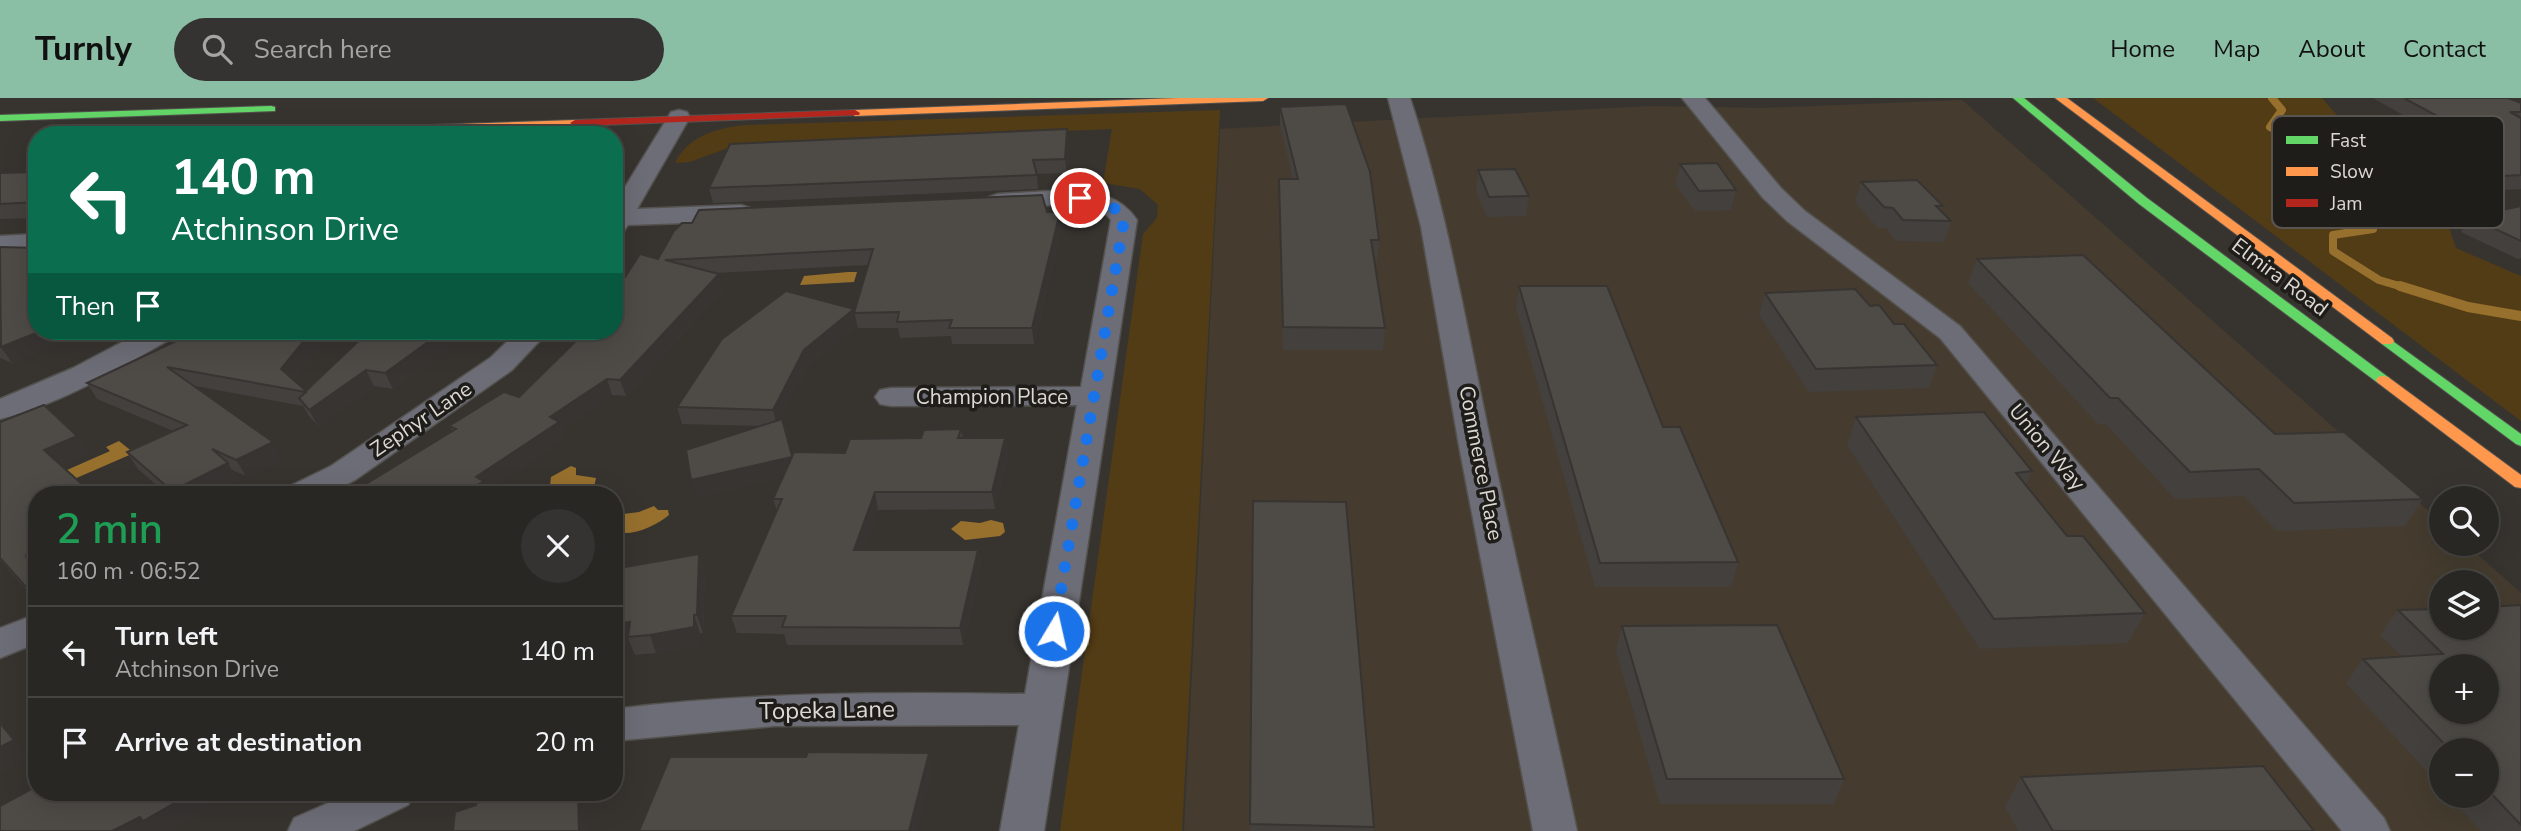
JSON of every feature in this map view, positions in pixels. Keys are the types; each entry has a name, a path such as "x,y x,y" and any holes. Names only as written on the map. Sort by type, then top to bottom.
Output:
{"main road":[{"path":"676,110 706,105 780,102 791,98"},
{"path":"450,126 676,110 1263,98"},
{"name":"Elmira Road","path":"2018,98 2143,201 2521,483"},
{"name":"Elmira Road","path":"2060,98 2521,441"},
{"path":"0,118 281,109"}],"street":[{"name":"Commerce Place","path":"1399,98 1415,149 1449,303 1555,831"},
{"name":"Union Way","path":"1692,98 1756,174 1796,216 1950,332 2368,831"},
{"path":"623,208 676,110"},
{"path":"975,203 1080,198 1107,204 1122,214 1123,226 1022,831"},
{"path":"623,221 772,211"},
{"path":"0,244 28,242"},
{"path":"0,410 33,398 148,340"},
{"name":"Zephyr Lane","path":"316,486 342,472 490,372 524,340"},
{"name":"Champion Place","path":"891,397 1093,396"},
{"path":"0,644 28,630"},
{"name":"Topeka Lane","path":"623,724 689,714 785,709 1041,710"},
{"path":"310,831 376,801"}],"shaded area":[{"path":"2093,98 2322,98 2338,116 2272,116 2272,228 2449,228 2456,248 2521,276 2521,421"},
{"path":"1962,100 2429,511 2429,556 2479,556 2495,570 2429,570 2429,640 2499,640 2499,573 2521,593 2521,831 1184,831 1220,129 1651,106 1763,108"},
{"path":"1220,110 1182,831 1060,831 1143,234 1157,218 1158,205 1140,189 1103,183 1112,129 736,145 690,162 675,163 696,139 714,131 746,125"},
{"path":"857,272 854,282 800,285 804,276"},
{"path":"119,441 134,453 58,486 33,485 110,451 106,447"},
{"path":"571,466 576,468 576,475 596,478 594,486 550,486 551,477"},
{"path":"654,506 658,510 668,510 669,515 643,530 623,533 623,514"},
{"path":"991,520 1003,523 1005,532 1000,536 965,540 951,529 961,521 980,523"}],"building":[{"path":"2404,98 2508,98 2521,103 2521,112 2510,112 2521,118 2521,175 2504,176 2504,116 2437,116"},
{"path":"1346,104 1370,172 1379,240 1371,240 1385,328 1283,327 1279,179 1298,179 1280,107"},
{"path":"1067,129 1065,159 1033,160 1037,175 709,188 730,144"},
{"path":"1717,163 1736,190 1699,191 1680,164"},
{"path":"1515,169 1529,196 1489,197 1478,170"},
{"path":"28,172 28,202 0,204 0,173"},
{"path":"1917,180 1943,206 1936,206 1951,221 1903,220 1893,208 1884,207 1861,182"},
{"path":"1042,195 1047,212 1060,212 1032,328 949,328 952,320 897,322 899,312 854,313 873,249 665,260 719,274 620,380 607,379 550,417 559,422 476,477 484,481 476,486 363,486 456,429 449,426 504,392 519,397 577,340 623,340 623,280 640,254 658,259 674,231 682,223 692,223 699,210"},
{"path":"2521,206 2521,241 2493,228 2504,228 2504,210"},
{"path":"0,247 28,248 28,336 1,347"},
{"path":"2083,255 2275,434 2344,432 2423,499 2294,503 2259,469 2190,472 2118,398 2110,398 1977,259"},
{"path":"1519,286 1607,286 1663,427 1680,427 1738,562 1600,563"},
{"path":"1855,289 1870,306 1879,305 1894,324 1904,324 1937,365 1816,369 1765,293"},
{"path":"786,291 854,309 804,350 773,410 677,407 722,339"},
{"path":"305,340 281,369 306,391 360,340 431,340 385,373 366,370 309,410 299,398 306,392 167,367 273,442 236,460 212,449 228,463 182,486 166,486 127,452 187,425 87,383 176,341"},
{"path":"44,405 77,436 44,450 84,486 28,486 28,589 0,558 0,422"},
{"path":"1984,412 2032,471 2016,473 2067,536 2083,536 2145,613 1994,619 1856,417"},
{"path":"782,419 792,456 794,452 845,453 850,439 921,438 924,430 961,429 958,438 1005,438 992,492 875,492 854,550 978,550 960,628 782,627 786,616 731,616 782,499 773,499 792,457 691,480 686,450"},
{"path":"1253,501 1346,502 1374,827 1250,824"},
{"path":"699,554 697,615 694,615 694,627 628,637 630,622 623,623 623,567"},
{"path":"2521,605 2521,825 2499,802 2499,738 2439,738 2363,659 2429,655 2429,724 2499,724 2499,654 2443,654 2398,610 2429,609 2429,640 2499,640 2499,606"},
{"path":"1777,625 1844,779 1667,779 1622,626"},
{"path":"0,723 14,740 0,747"},
{"path":"808,752 929,753 909,831 639,831 670,757 806,757"},
{"path":"2263,766 2314,831 2053,831 2021,777"},
{"path":"28,791 28,801 178,801 143,821 140,817 112,831 0,831 0,806"},
{"path":"578,801 579,831 453,831 455,812 476,803"}],"waterway":[{"path":"2272,98 2282,110 2278,116"},
{"path":"2272,124 2272,128"},
{"path":"2373,228 2333,235 2333,251 2379,280 2406,288"},
{"path":"2400,286 2468,307 2521,316"}],"traffic: fast":[{"path":"2018,98 2143,201 2383,380"},
{"path":"0,118 271,109"},
{"path":"2387,341 2521,441"}],"traffic: slow":[{"path":"855,113 1263,98"},
{"path":"2060,98 2387,341"},
{"path":"489,126 575,123"},
{"path":"2383,380 2521,483"}],"traffic: jam":[{"path":"575,123 855,113"}],"route":[{"path":"1054,631 1124,220 1122,214 1107,204 1080,198"}]}
